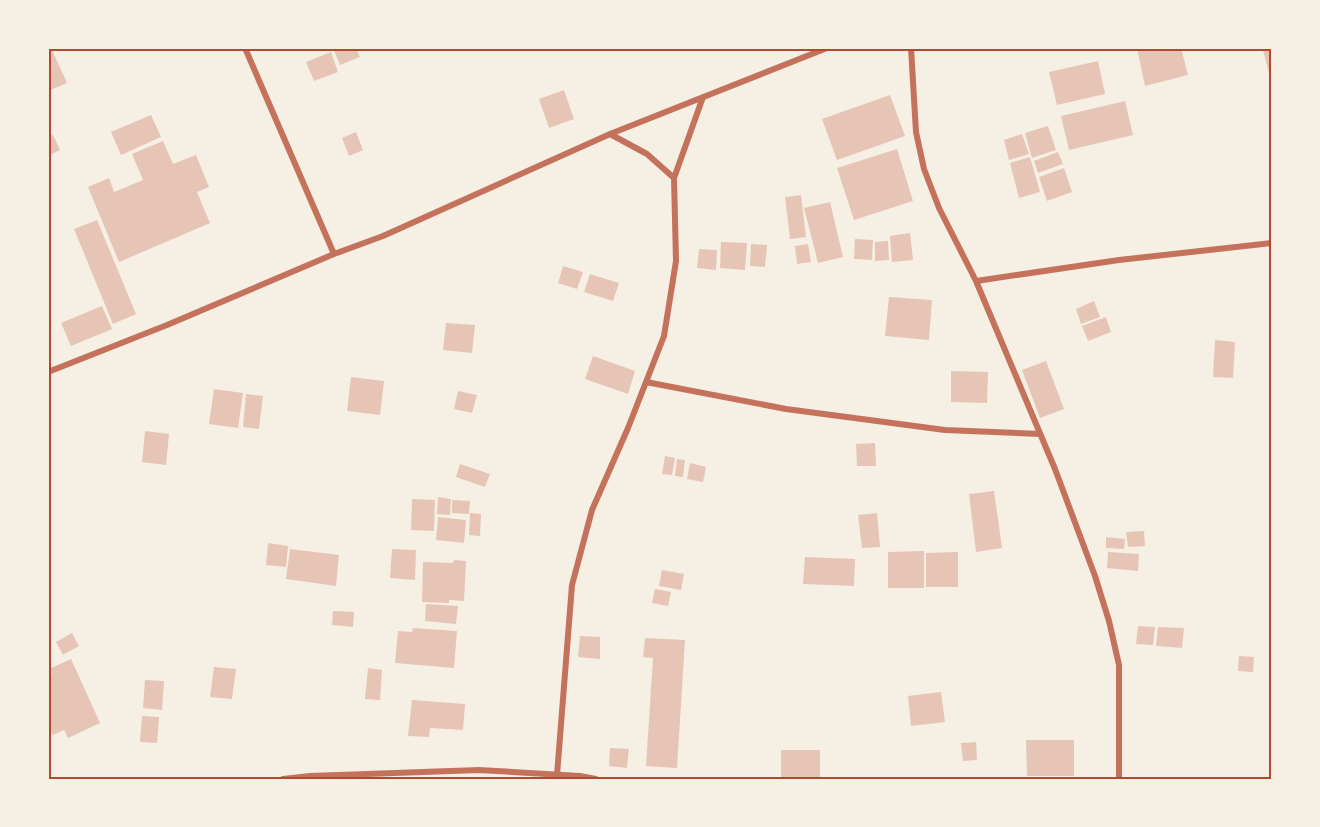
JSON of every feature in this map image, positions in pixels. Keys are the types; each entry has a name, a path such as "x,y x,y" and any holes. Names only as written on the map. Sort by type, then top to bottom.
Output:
{"street":[{"path":"245,48 334,254"},
{"path":"48,372 383,236 610,134 827,48"},
{"path":"911,48 916,132 924,169 939,208 976,281 1055,469 1095,576 1109,621 1119,666 1119,779"},
{"path":"557,775 572,585 592,510 664,336 676,261 674,178 704,97"},
{"path":"610,134 647,154 674,178"},
{"path":"976,281 1119,260 1272,243"},
{"path":"646,382 786,409 945,430 1040,434"},
{"path":"283,779 479,770 596,779"}],"building":[{"path":"48,48 51,48 67,83 48,91"},
{"path":"333,48 356,48 360,57 340,65"},
{"path":"1137,48 1181,48 1188,75 1145,86"},
{"path":"1272,48 1272,72 1269,73 1263,50"},
{"path":"331,52 338,72 314,81 306,62"},
{"path":"1098,61 1105,94 1057,105 1049,72"},
{"path":"564,90 574,119 549,128 539,99"},
{"path":"890,95 905,136 837,160 822,119"},
{"path":"1125,101 1133,135 1069,150 1061,116"},
{"path":"151,115 161,137 121,155 111,132"},
{"path":"1048,126 1056,150 1032,158 1025,133"},
{"path":"356,132 363,150 349,156 342,138"},
{"path":"1022,134 1029,154 1009,160 1004,140"},
{"path":"53,135 60,150 48,156 48,137"},
{"path":"163,141 173,164 196,155 209,187 197,192 210,223 119,262 88,187 109,178 114,192 143,180 132,154"},
{"path":"897,149 913,201 854,220 837,168"},
{"path":"1058,152 1063,164 1038,173 1034,161"},
{"path":"1030,157 1040,192 1019,198 1010,163"},
{"path":"1064,168 1072,192 1047,201 1039,177"},
{"path":"801,195 806,237 790,239 785,197"},
{"path":"830,202 843,257 818,263 804,208"},
{"path":"97,220 136,314 113,324 74,229"},
{"path":"910,233 913,260 892,262 890,236"},
{"path":"855,239 873,240 872,260 854,259"},
{"path":"888,241 889,260 875,261 875,242"},
{"path":"721,242 747,243 745,270 720,268"},
{"path":"751,244 767,245 765,267 750,266"},
{"path":"808,244 811,262 797,264 795,246"},
{"path":"699,249 717,250 716,270 697,268"},
{"path":"563,266 583,272 577,289 558,283"},
{"path":"590,274 619,283 613,301 584,292"},
{"path":"889,297 932,300 929,340 885,336"},
{"path":"1094,301 1100,317 1081,324 1076,309"},
{"path":"102,306 112,329 71,346 61,323"},
{"path":"1106,317 1111,332 1088,341 1082,326"},
{"path":"446,323 475,325 472,353 443,350"},
{"path":"1215,340 1235,342 1233,378 1213,377"},
{"path":"593,356 635,371 628,394 585,379"},
{"path":"1046,361 1064,409 1040,418 1022,370"},
{"path":"951,371 988,372 987,403 951,402"},
{"path":"351,377 384,381 380,415 347,411"},
{"path":"214,389 243,393 238,428 209,424"},
{"path":"458,391 477,395 472,413 454,409"},
{"path":"246,394 263,396 259,429 243,427"},
{"path":"145,431 169,434 166,465 142,462"},
{"path":"875,443 876,466 857,466 856,444"},
{"path":"665,456 675,458 672,475 662,474"},
{"path":"677,459 685,460 683,477 675,476"},
{"path":"690,463 706,467 703,482 687,479"},
{"path":"460,464 490,474 485,487 456,477"},
{"path":"994,491 1002,548 976,552 969,494"},
{"path":"438,497 451,499 450,515 437,514"},
{"path":"412,499 435,500 434,531 411,530"},
{"path":"452,500 470,501 469,514 452,513"},
{"path":"470,513 481,514 480,536 469,535"},
{"path":"877,513 880,547 862,548 858,515"},
{"path":"438,517 466,520 464,543 436,540"},
{"path":"1144,531 1145,546 1128,547 1126,532"},
{"path":"1106,537 1125,539 1124,549 1106,548"},
{"path":"268,543 288,546 286,567 266,565"},
{"path":"290,549 339,555 336,586 286,579"},
{"path":"392,549 416,550 415,580 390,578"},
{"path":"924,551 924,588 888,588 888,552"},
{"path":"958,552 958,587 926,587 926,553"},
{"path":"1108,552 1139,554 1138,571 1107,568"},
{"path":"805,557 855,559 854,586 803,584"},
{"path":"454,560 466,561 464,601 422,602 423,562 453,563"},
{"path":"662,570 684,574 681,590 659,586"},
{"path":"655,589 671,592 668,606 652,603"},
{"path":"426,604 458,606 456,624 425,621"},
{"path":"333,611 354,612 353,627 332,625"},
{"path":"1138,626 1155,627 1153,645 1136,644"},
{"path":"1158,627 1184,628 1182,648 1156,646"},
{"path":"413,628 457,631 454,668 395,663 398,631 412,632"},
{"path":"72,633 79,646 63,655 56,642"},
{"path":"580,636 600,637 600,659 578,657"},
{"path":"645,638 685,640 677,768 646,766 653,658 643,657"},
{"path":"1239,656 1254,657 1253,672 1238,671"},
{"path":"71,659 100,723 68,738 64,730 53,735 48,724 48,676 52,674 49,669"},
{"path":"214,667 236,669 232,699 210,697"},
{"path":"368,668 382,670 380,700 365,699"},
{"path":"145,680 164,681 162,710 143,708"},
{"path":"941,692 945,722 911,726 908,696"},
{"path":"412,700 465,704 463,730 430,728 429,737 408,736"},
{"path":"142,716 159,717 157,743 140,742"},
{"path":"1026,740 1074,740 1074,776 1027,776"},
{"path":"976,742 977,760 963,761 961,743"},
{"path":"610,748 629,749 627,768 609,766"},
{"path":"781,750 820,750 820,779 781,779"}]}
